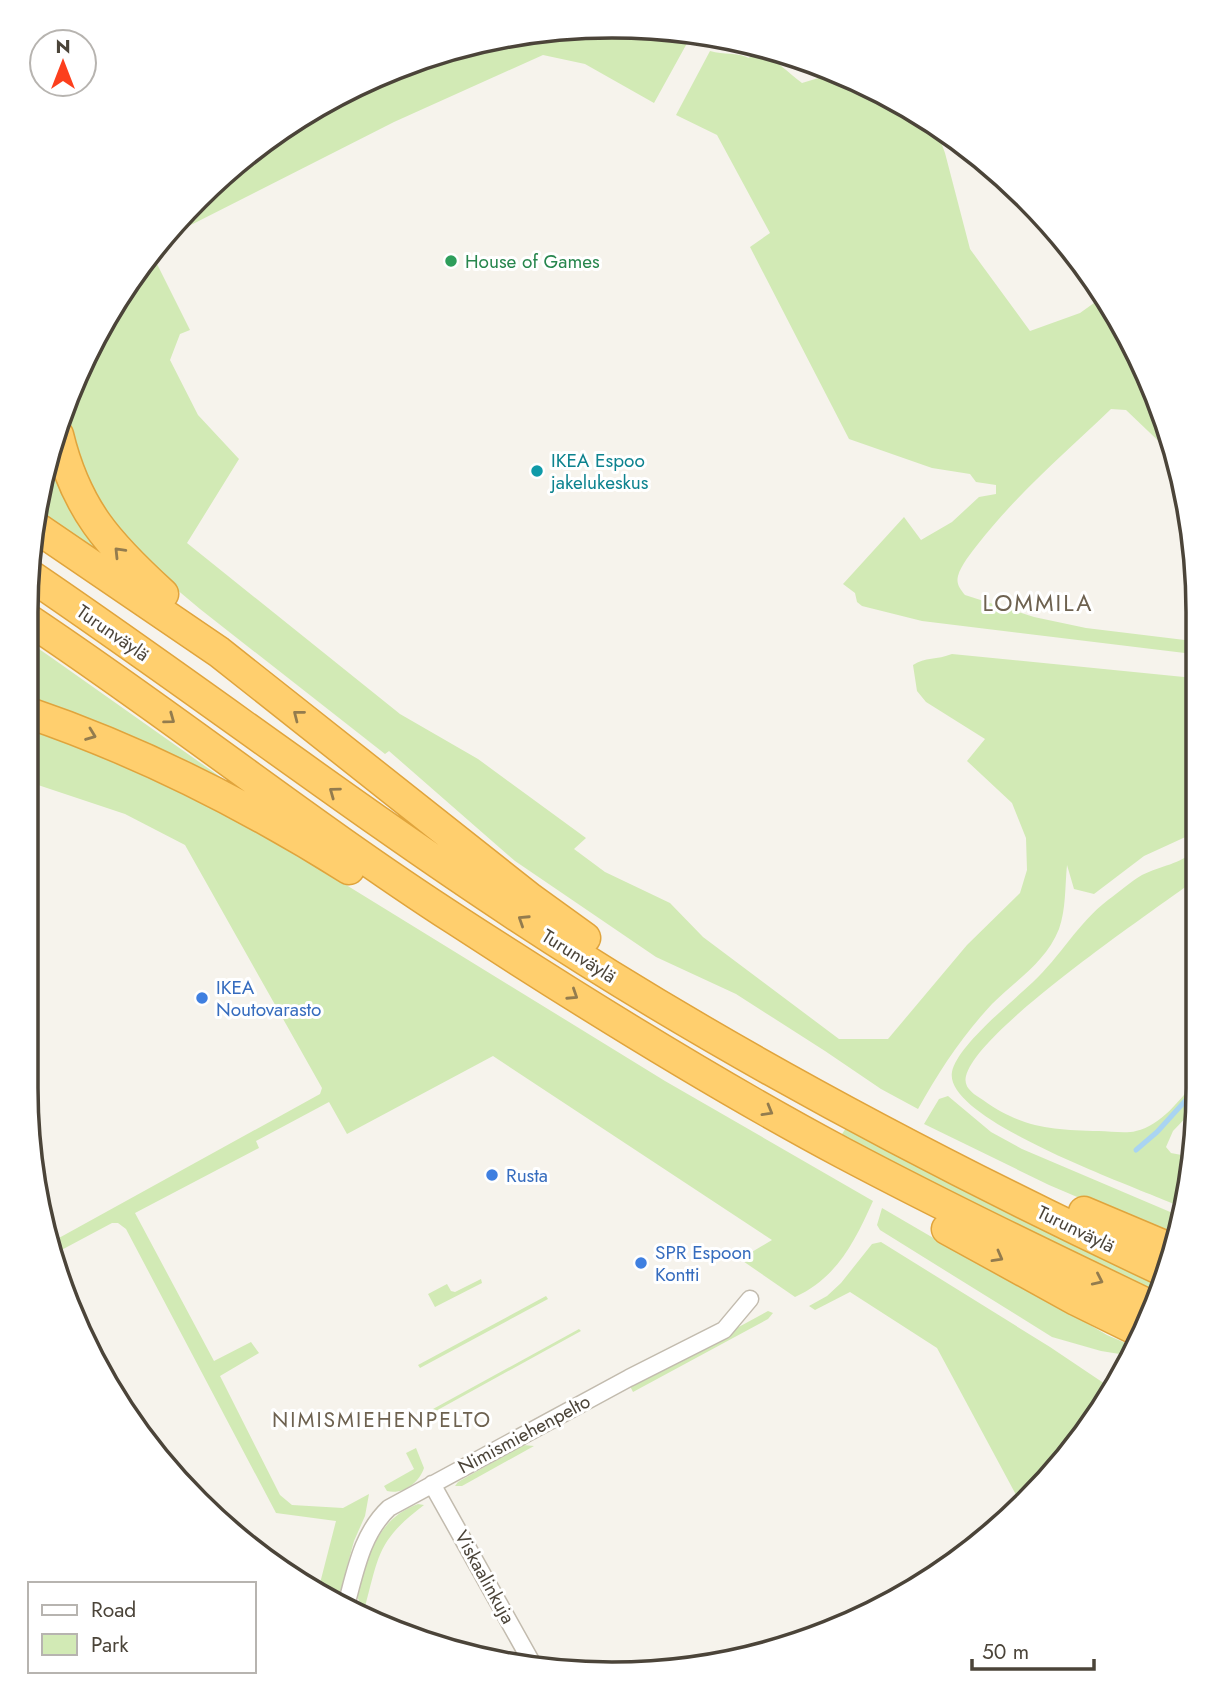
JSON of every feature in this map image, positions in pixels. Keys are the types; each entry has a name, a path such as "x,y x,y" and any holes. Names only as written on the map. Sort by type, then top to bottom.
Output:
{"highway":[{"path":"62,450 71,480 89,513 112,546 187,615 219,652"},
{"path":"44,533 219,652 531,899 598,947 712,1020 748,1057"},
{"name":"Turunväylä","path":"40,582 340,796 521,919 614,978 855,1116 1034,1209 1157,1268"},
{"name":"Turunväylä","path":"38,626 453,919 687,1065 839,1151 1144,1303"},
{"path":"38,716 130,750 193,780 273,824 387,893 453,919"},
{"path":"855,1116 921,1136 1053,1199 1163,1246"},
{"path":"839,1151 900,1202 1076,1300 1133,1328"}],"street":[{"name":"Nimismiehenpelto","path":"348,1598 361,1552 377,1519 389,1508 629,1378 724,1330 750,1299"},
{"name":"Viskaalinkuja","path":"432,1484 528,1656"}],"green space":[{"path":"612,38 687,43 654,103 585,64 543,55 394,122 188,227 234,181 293,135 358,98 428,69 464,58 537,43"},
{"path":"710,51 749,58 750,56 779,64 802,83 819,78 831,82 899,115 941,142 970,249 1030,331 1080,313 1095,302 1109,325 1142,393 1159,442 1126,410 1111,409 1042,474 972,551 961,568 958,579 962,591 965,595 1034,617 1086,628 1186,640 1186,653 922,621 862,606 857,602 855,593 843,584 904,517 921,540 952,522 979,497 996,494 996,485 976,482 970,474 932,468 849,439 750,247 770,233 717,135 676,115"},
{"path":"157,263 190,330 180,334 170,360 198,415 239,459 187,543 400,714 478,759 586,838 574,849 605,872 670,903 703,937 839,1039 888,1039 967,945 1020,893 1027,870 1026,838 1012,803 967,761 985,739 926,702 917,691 913,665 952,654 1186,677 1186,837 1144,856 1094,894 1074,889 1067,865 1063,914 1053,941 1030,970 992,1004 971,1028 918,1109 881,1089 736,994 656,957 515,861 389,751 385,754 144,562 96,500 69,430 82,393 115,325"},
{"path":"58,466 106,556 47,517"},
{"path":"38,648 52,658 253,800 38,708"},
{"path":"38,730 125,763 252,827 665,1081 873,1201 851,1244 822,1280 795,1297 740,1259 772,1240 493,1056 347,1134 329,1102 256,1141 259,1148 135,1213 214,1361 251,1342 259,1353 220,1376 280,1495 292,1505 343,1508 369,1494 365,1516 354,1541 340,1594 325,1586 320,1583 336,1521 276,1513 126,1229 118,1223 112,1223 62,1250 58,1238 320,1094 322,1088 185,845 125,814 38,785"},
{"path":"1186,857 1186,886 1068,973 1000,1030 977,1055 965,1080 976,1095 1011,1117 1038,1126 1067,1130 1136,1131 1154,1123 1186,1092 1184,1119 1173,1131 1166,1147 1171,1153 1182,1155 1173,1204 1050,1152 1011,1132 979,1111 958,1091 952,1072 956,1061 974,1037 1043,972 1097,909 1142,875"},
{"path":"948,1096 991,1132 1022,1149 1171,1213 1166,1235 1049,1185 924,1124 939,1099"},
{"path":"848,1125 1154,1276 1149,1289 840,1137"},
{"path":"882,1208 990,1271 1126,1343 1120,1354 1052,1337 880,1230 877,1225"},
{"path":"881,1242 1104,1384 1067,1438 1017,1496 937,1348 850,1292 815,1310 809,1306 827,1296 841,1283 872,1244"},
{"path":"481,1279 482,1283 435,1307 428,1294 447,1284 451,1291 455,1292"},
{"path":"546,1296 548,1299 420,1368 418,1365"},
{"path":"768,1311 773,1313 768,1319 633,1392 630,1386"},
{"path":"579,1329 581,1331 434,1412 433,1409"},
{"path":"523,1445 534,1446 462,1486 455,1486 458,1482"},
{"path":"416,1448 424,1468 418,1478 410,1487 387,1491 384,1486 414,1469 406,1453"},
{"path":"418,1504 424,1505 397,1528 382,1549 365,1606 357,1597 370,1555 383,1530 404,1511"}],"waterway":[{"path":"1136,1150 1185,1101"}],"place":[{"name":"House of Games","path":"451,261"},
{"name":"IKEA Espoo jakelukeskus","path":"537,471"},
{"name":"IKEA Noutovarasto","path":"202,998"},
{"name":"Rusta","path":"492,1175"},
{"name":"SPR Espoon Kontti","path":"641,1263"}],"district":[{"name":"LOMMILA","path":"1038,603"},
{"name":"NIMISMIEHENPELTO","path":"382,1420"}]}
